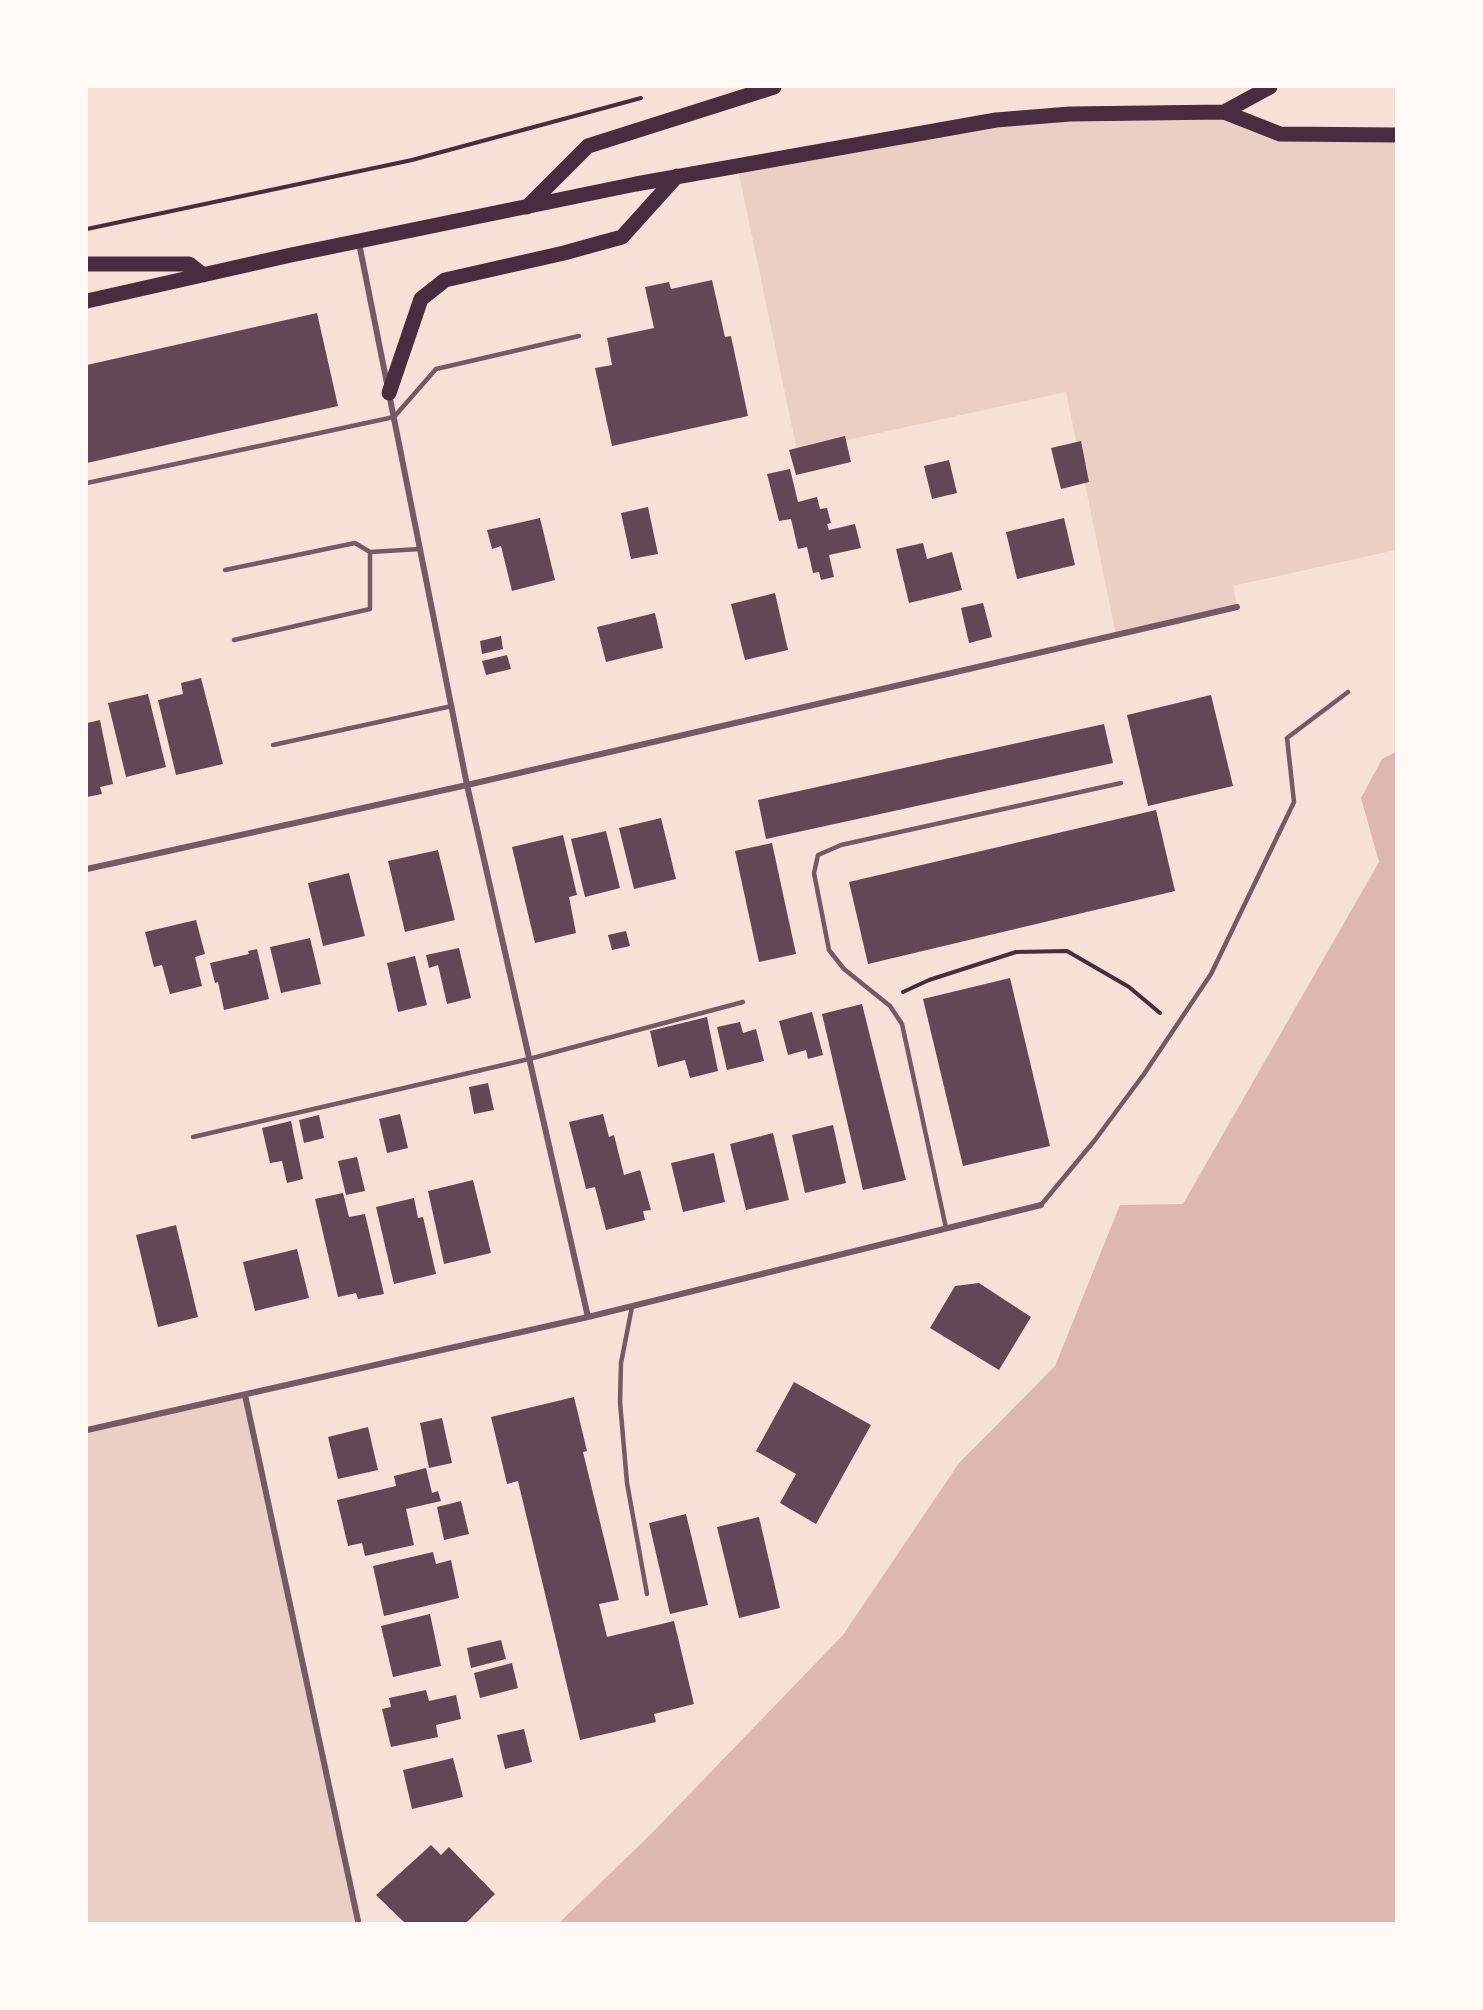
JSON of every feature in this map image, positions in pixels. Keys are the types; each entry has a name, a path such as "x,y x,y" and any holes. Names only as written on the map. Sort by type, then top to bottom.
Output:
{"main road":[{"path":"526,207 588,146 774,87"},
{"path":"1224,112 1270,87"},
{"path":"87,301 677,176 996,120 1070,114 1224,112 1280,134 1396,135"},
{"path":"389,393 421,299 446,280 622,237 677,176"},
{"path":"87,264 189,264 204,275"}],"street":[{"path":"359,242 467,785 588,1317"},
{"path":"87,868 467,785 1237,607"},
{"path":"87,1430 632,1307 1041,1204"},
{"path":"245,1395 358,1921"}],"lane":[{"path":"87,483 394,417 436,369 579,336"},
{"path":"225,570 355,543 370,552 420,549"},
{"path":"234,640 370,609 370,552"},
{"path":"1041,1204 1095,1140 1144,1074 1210,974 1294,802 1287,738 1348,692"},
{"path":"273,745 452,706"},
{"path":"946,1228 902,1024 890,1006 844,969 829,950 814,873 818,855 841,845 1120,783"},
{"path":"193,1137 529,1059 743,1002"},
{"path":"632,1307 621,1363 620,1402 627,1483 647,1594"}],"path":[{"path":"87,229 412,160 651,96"},
{"path":"883,1000 929,980 1016,952 1067,951 1129,987 1175,1027"}],"shaded area":[{"path":"1224,112 1280,134 1396,135 1396,550 1233,586 1237,607 1116,635 1066,392 797,451 737,165 996,120"},
{"path":"1396,752 1396,1923 559,1923 651,1834 843,1635 959,1463 1055,1366 1120,1205 1183,1204 1379,862 1361,798 1382,759"},
{"path":"245,1395 358,1921 350,1923 87,1923 87,1430"}],"building":[{"path":"712,280 725,337 731,336 748,416 612,446 595,368 612,365 607,338 654,328 645,287 669,282 671,289"},
{"path":"317,313 338,406 87,463 87,365"},
{"path":"845,436 851,462 796,475 789,450"},
{"path":"1081,441 1089,482 1061,489 1051,448"},
{"path":"949,460 957,493 932,499 924,466"},
{"path":"790,469 798,502 817,497 820,509 827,508 831,523 827,524 829,530 855,524 861,548 829,555 834,577 821,580 819,572 813,573 807,547 798,549 791,519 779,521 767,474"},
{"path":"648,507 658,554 631,559 621,513"},
{"path":"540,518 555,580 512,591 501,546 492,549 487,530"},
{"path":"1064,518 1075,565 1017,579 1006,532"},
{"path":"923,543 927,559 952,552 962,590 909,603 896,549"},
{"path":"775,593 788,650 745,660 731,604"},
{"path":"983,603 992,637 969,643 961,608"},
{"path":"655,613 663,648 606,662 597,627"},
{"path":"501,636 503,649 482,654 480,641"},
{"path":"507,655 511,669 486,675 482,661"},
{"path":"201,678 223,764 176,775 158,700 183,694 181,683"},
{"path":"148,694 166,767 126,777 108,703"},
{"path":"1211,695 1233,786 1148,806 1127,715"},
{"path":"100,720 113,784 100,787 102,794 87,797 87,723"},
{"path":"1104,724 1113,763 766,839 758,800"},
{"path":"1156,810 1175,891 868,964 849,882"},
{"path":"661,818 676,879 634,889 619,828"},
{"path":"606,831 620,888 585,897 571,839"},
{"path":"563,835 577,895 569,897 576,933 535,943 512,847"},
{"path":"772,843 796,954 759,962 735,851"},
{"path":"438,850 455,920 405,932 388,861"},
{"path":"349,873 365,936 323,946 308,883"},
{"path":"196,920 205,954 195,957 202,986 170,994 162,965 154,967 145,932"},
{"path":"626,931 630,946 612,950 608,935"},
{"path":"310,938 321,984 281,993 270,947"},
{"path":"459,948 471,998 447,1004 438,965 429,968 426,955"},
{"path":"257,949 269,999 224,1010 218,982 215,983 210,963 249,954 248,951"},
{"path":"415,956 427,1005 398,1012 387,963"},
{"path":"1010,978 1050,1146 963,1166 923,999"},
{"path":"862,1004 906,1180 863,1190 822,1014"},
{"path":"812,1012 823,1055 808,1059 806,1050 788,1055 779,1021"},
{"path":"707,1017 718,1071 690,1078 685,1060 658,1067 650,1031"},
{"path":"740,1022 743,1033 756,1029 764,1061 727,1070 717,1027"},
{"path":"488,1083 494,1110 474,1114 469,1087"},
{"path":"400,1114 408,1148 387,1153 379,1119"},
{"path":"603,1114 609,1137 614,1135 624,1175 640,1170 651,1210 643,1211 645,1220 606,1230 595,1187 586,1189 569,1122"},
{"path":"319,1115 324,1138 304,1143 299,1120"},
{"path":"291,1121 303,1179 287,1183 282,1161 270,1163 262,1128"},
{"path":"833,1125 846,1183 805,1193 792,1135"},
{"path":"773,1133 789,1200 746,1210 730,1144"},
{"path":"714,1153 725,1202 683,1212 671,1163"},
{"path":"357,1157 365,1191 346,1195 338,1161"},
{"path":"473,1180 491,1253 444,1264 428,1191"},
{"path":"343,1193 349,1217 365,1214 384,1294 358,1299 356,1293 338,1297 315,1199"},
{"path":"414,1198 418,1218 423,1217 436,1274 394,1284 376,1207"},
{"path":"176,1225 198,1317 158,1327 136,1235"},
{"path":"297,1249 309,1298 255,1311 243,1262"},
{"path":"979,1283 1031,1317 999,1370 930,1328 955,1286"},
{"path":"794,1382 871,1425 816,1524 780,1503 796,1474 756,1451"},
{"path":"574,1397 587,1451 583,1452 619,1600 599,1604 607,1637 674,1621 694,1704 654,1714 656,1722 580,1740 518,1481 507,1484 491,1417"},
{"path":"442,1418 452,1463 429,1468 420,1423"},
{"path":"368,1427 378,1470 338,1479 328,1437"},
{"path":"426,1468 432,1493 438,1491 441,1501 406,1509 414,1545 365,1556 362,1543 348,1546 337,1500 396,1486 394,1476"},
{"path":"461,1501 469,1534 444,1540 437,1507"},
{"path":"686,1514 708,1605 670,1614 649,1523"},
{"path":"759,1517 780,1608 739,1618 717,1527"},
{"path":"433,1552 436,1564 451,1560 459,1598 384,1616 373,1566"},
{"path":"430,1614 441,1666 393,1677 381,1626"},
{"path":"501,1640 506,1659 471,1668 467,1648"},
{"path":"512,1663 518,1688 480,1698 474,1673"},
{"path":"426,1690 429,1701 456,1695 461,1719 436,1725 438,1737 391,1747 382,1709 391,1707 389,1698"},
{"path":"524,1729 532,1762 505,1769 497,1735"},
{"path":"453,1758 463,1797 412,1809 403,1770"},
{"path":"431,1845 441,1855 449,1847 495,1894 466,1923 405,1923 376,1895"}]}
